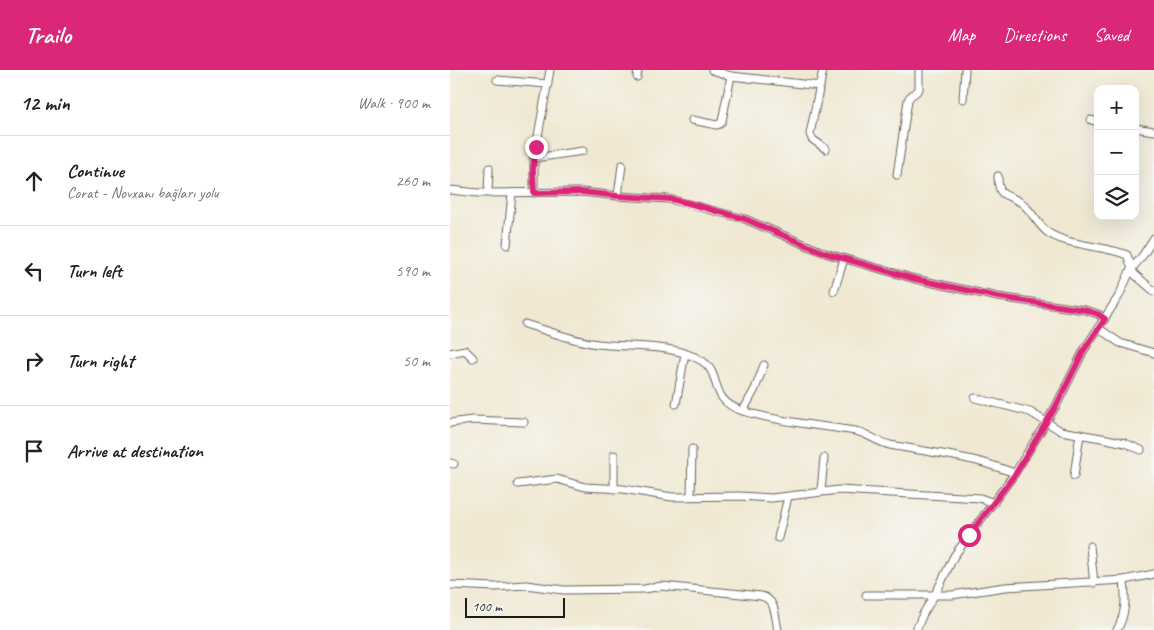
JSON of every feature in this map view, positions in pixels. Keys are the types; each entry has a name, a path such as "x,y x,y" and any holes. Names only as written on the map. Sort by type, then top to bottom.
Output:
{"street":[{"path":"534,193 534,158 550,70"},
{"path":"712,70 731,76 820,86"},
{"path":"823,70 810,134 812,139 826,149"},
{"path":"898,175 908,100 919,89 919,70"},
{"path":"963,98 966,70"},
{"path":"692,120 720,124 731,76"},
{"path":"497,80 548,84"},
{"path":"1139,129 1154,131"},
{"path":"534,158 583,151"},
{"path":"618,196 622,165"},
{"path":"488,193 489,168"},
{"path":"998,176 998,189 1000,192 1021,202 1045,230 1064,240 1117,251 1127,255 1138,278 1154,291"},
{"path":"450,190 488,193 582,192 670,199 745,219 812,248 844,259 963,291 1085,310 1098,314 1105,319"},
{"path":"507,245 512,193"},
{"path":"916,630 959,548 1016,473 1047,423 1077,362 1119,296 1132,268 1154,238"},
{"path":"834,291 844,259"},
{"path":"525,324 584,342 662,348 685,354 702,361 708,366 722,400 732,407 743,411 783,420 857,431 889,444 969,459 1016,473"},
{"path":"1098,328 1120,343 1154,353"},
{"path":"450,352 465,350 473,358"},
{"path":"676,404 685,354"},
{"path":"743,411 755,389 764,365"},
{"path":"976,398 1030,412 1061,431 1125,443 1141,450"},
{"path":"450,423 472,420 524,422"},
{"path":"1074,476 1080,434"},
{"path":"691,496 692,449"},
{"path":"614,455 614,489"},
{"path":"821,491 824,458"},
{"path":"518,484 557,480 585,486 663,496 739,496 764,498 788,497 839,490 971,498 994,503"},
{"path":"778,538 788,497"},
{"path":"1090,546 1094,583"},
{"path":"866,595 934,596 1005,587 1094,583 1154,574"},
{"path":"1116,630 1120,624 1125,606 1124,580"},
{"path":"450,585 495,587 526,585 564,590 640,589 662,586 761,596 769,598 773,605 778,630"}],"route":[{"path":"536,147 533,169 534,193 582,192 670,199 745,219 825,253 915,279 963,291 1085,310 1098,314 1105,319 1077,362 1047,423 1016,473 969,535"}]}
